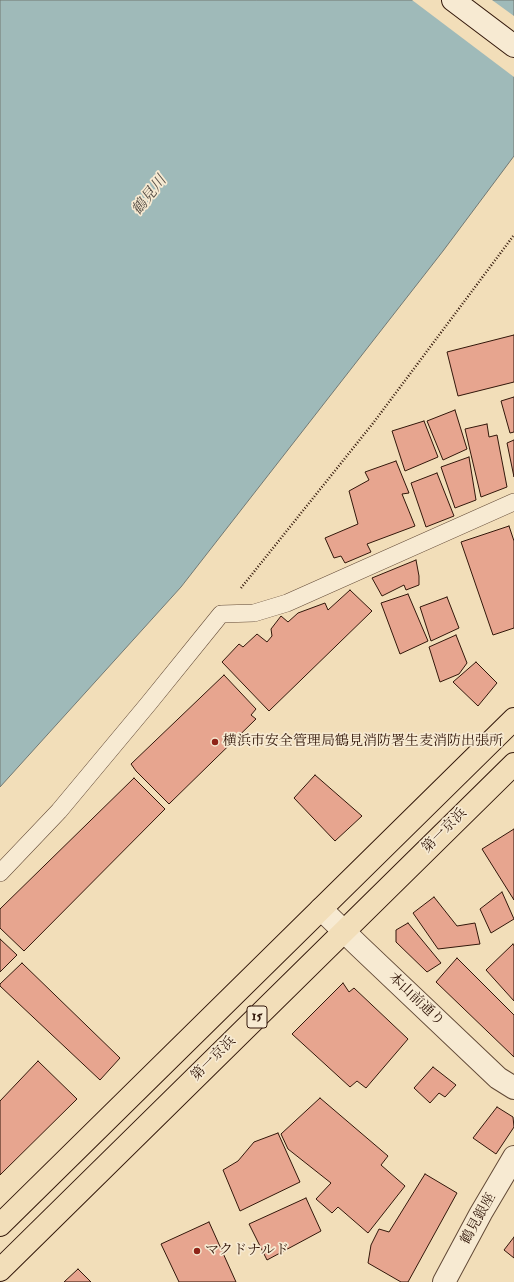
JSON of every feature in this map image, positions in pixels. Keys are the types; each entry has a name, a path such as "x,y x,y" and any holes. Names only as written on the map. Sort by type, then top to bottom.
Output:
{"highway":[{"name":"15","path":"0,1225 514,719"},
{"name":"第一京浜","path":"0,1270 514,764"}],"street":[{"path":"453,0 514,46"},
{"name":"本山前通り","path":"321,909 492,1072 514,1088"},
{"name":"鶴見銀座","path":"444,1282 514,1157"}],"lane":[{"path":"0,873 59,811 150,703 221,614 254,613 287,603 514,502"}],"path":[{"path":"221,614 374,422 514,235"}],"water":[{"name":"鶴見川","path":"0,0 514,0 514,156 443,251 181,587 0,787"}],"pier":[{"path":"412,0 492,0 514,16 514,77"}],"building":[{"path":"514,335 514,382 458,396 447,352"},
{"path":"514,397 514,432 510,433 501,401"},
{"path":"455,410 467,449 443,460 427,421"},
{"path":"424,421 438,457 405,471 392,431"},
{"path":"487,424 489,437 497,435 507,487 481,497 465,429"},
{"path":"514,440 514,477 507,443"},
{"path":"469,457 476,500 455,508 441,467"},
{"path":"396,461 409,493 402,494 415,526 367,544 371,552 345,563 341,556 334,558 325,538 358,524 349,491 369,480 365,472"},
{"path":"437,473 454,516 426,527 411,483"},
{"path":"509,526 514,541 514,628 493,635 461,542"},
{"path":"416,560 419,585 406,590 404,585 382,596 372,578"},
{"path":"350,590 372,611 269,711 222,662 239,644 243,647 257,634 267,642 272,636 271,629 281,616 288,622 298,613 325,603 328,610"},
{"path":"408,594 428,641 400,654 381,603"},
{"path":"447,597 459,628 431,641 420,607"},
{"path":"456,635 467,663 459,674 440,682 429,647"},
{"path":"476,662 497,683 478,706 453,682"},
{"path":"224,675 256,709 251,715 256,719 169,804 131,764"},
{"path":"315,775 362,816 335,841 294,798"},
{"path":"134,778 165,809 24,951 0,928 0,909"},
{"path":"514,829 514,900 482,849"},
{"path":"502,892 514,919 491,933 480,909"},
{"path":"434,897 457,926 475,923 480,944 438,949 413,913"},
{"path":"408,923 441,963 427,972 396,942 396,930"},
{"path":"0,939 17,955 0,972"},
{"path":"513,944 514,946 514,1001 486,970"},
{"path":"457,958 514,1015 514,1057 436,982"},
{"path":"22,963 120,1058 100,1080 0,986 0,984"},
{"path":"343,983 349,992 354,988 408,1039 366,1088 357,1081 350,1087 292,1034"},
{"path":"38,1061 77,1099 0,1175 0,1101"},
{"path":"433,1067 456,1085 445,1097 439,1093 430,1103 414,1088"},
{"path":"320,1098 388,1156 381,1165 405,1186 368,1233 338,1207 332,1213 316,1199 331,1183 288,1149 281,1134"},
{"path":"497,1107 513,1117 514,1127 496,1154 473,1138"},
{"path":"278,1133 300,1182 240,1211 223,1170 238,1161 254,1142"},
{"path":"425,1174 457,1193 408,1282 401,1282 368,1263 371,1245 379,1229 389,1232"},
{"path":"306,1198 321,1231 267,1260 249,1224"},
{"path":"209,1222 236,1282 179,1282 161,1244"},
{"path":"514,1237 514,1258 504,1250"},
{"path":"78,1269 91,1282 64,1282"}],"place":[{"name":"横浜市安全管理局鶴見消防署生麦消防出張所","path":"215,742"},
{"name":"マクドナルド","path":"197,1251"}]}
